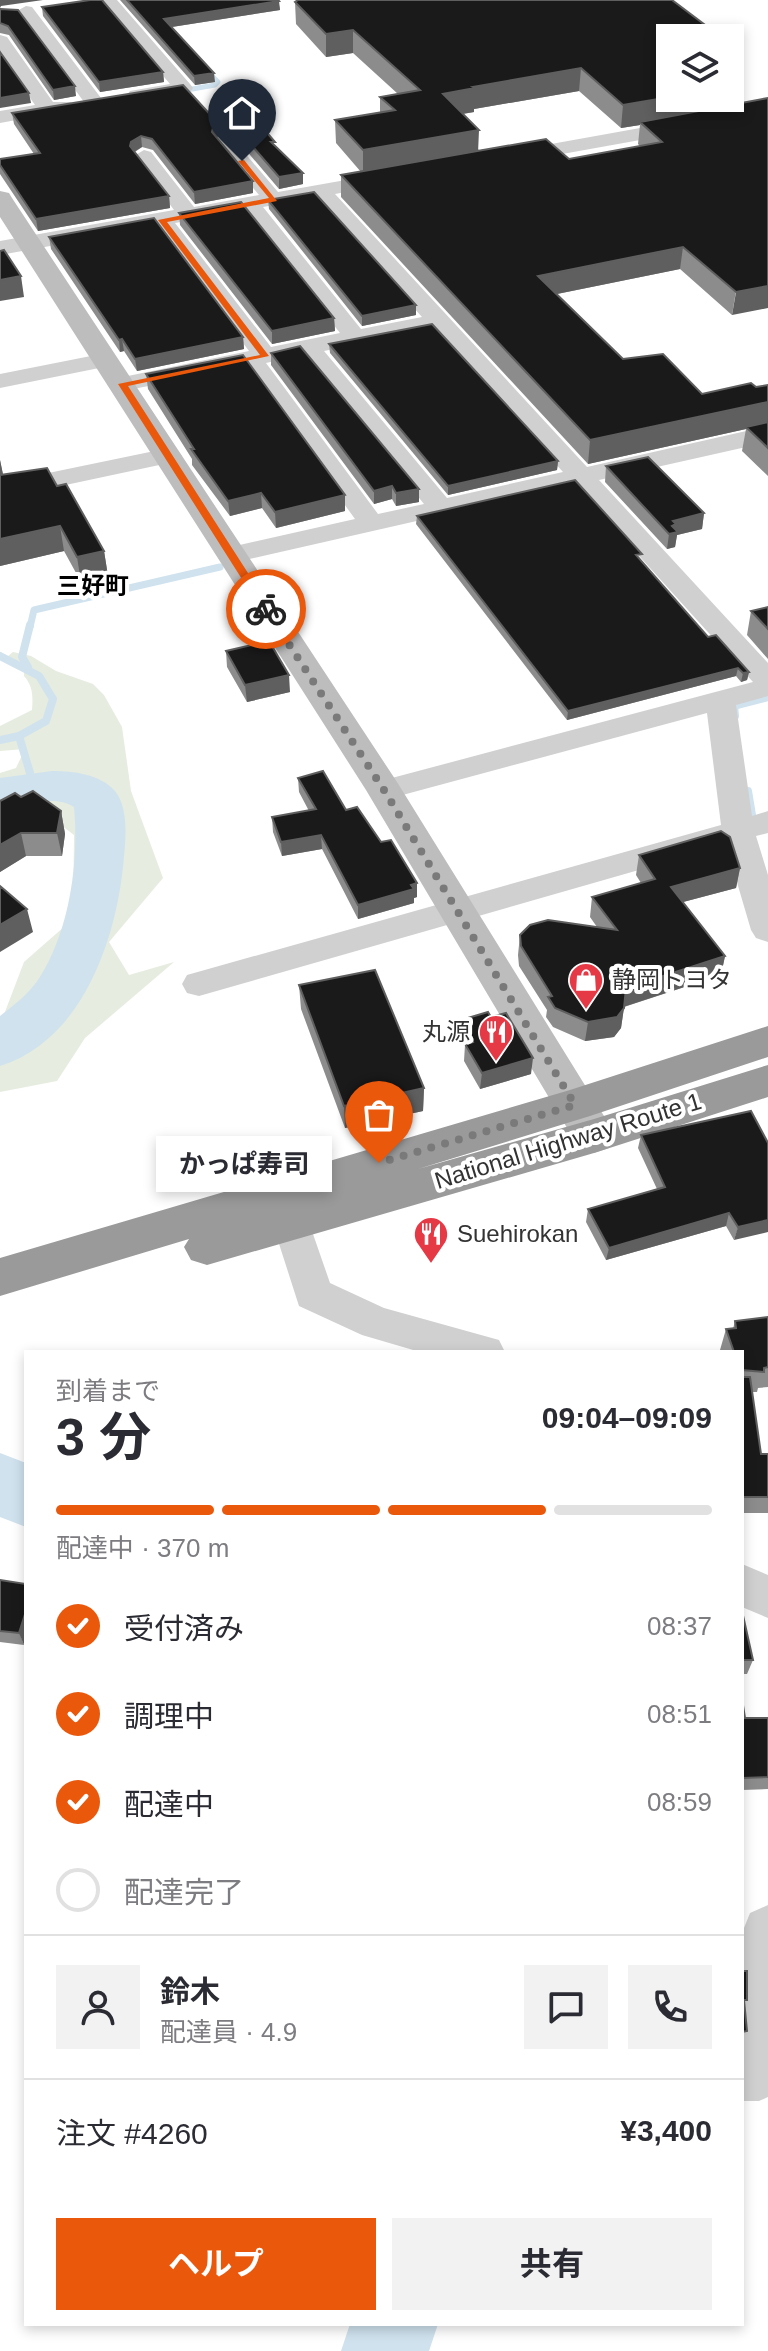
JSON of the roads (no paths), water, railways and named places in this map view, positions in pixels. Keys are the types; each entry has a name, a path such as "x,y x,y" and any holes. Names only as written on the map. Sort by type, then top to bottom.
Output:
{"highway":[{"name":"National Highway Route 1","path":"0,1309 291,1222 584,1120 768,1041"},
{"name":"National Highway Route 1","path":"0,1277 584,1120 768,1081"}],"street":[{"path":"0,117 183,88 101,0"},
{"path":"2,14 34,10 109,100"},
{"path":"0,41 48,109"},
{"path":"490,161 768,111"},
{"path":"225,142 274,200"},
{"path":"144,156 189,215"},
{"path":"15,245 413,174"},
{"path":"320,191 768,684 720,701 384,790"},
{"path":"0,198 15,245 114,372 169,456 384,790 584,1120"},
{"path":"249,204 356,338"},
{"path":"162,220 372,524"},
{"path":"0,381 258,358 437,321"},
{"path":"309,348 442,509"},
{"path":"232,555 767,435"},
{"path":"0,491 169,456"},
{"path":"720,701 753,826 768,930"},
{"path":"199,984 753,826"},
{"path":"291,1222 313,1294 376,1323 477,1350"},
{"path":"744,1586 768,1597"},
{"path":"744,2074 759,2074 767,2056 759,1965 768,1931"}],"waterway":[{"path":"181,91 215,85 218,82 206,70"},
{"path":"30,627 34,610 220,567"},
{"path":"28,667 22,657 30,625"},
{"path":"0,656 39,676 53,699 46,721 19,736"},
{"path":"735,716 734,706 768,697"},
{"path":"0,740 19,736"},
{"path":"19,736 30,773 29,789"},
{"path":"0,794 52,786 78,789 98,802 100,824 98,873 93,899 70,970 47,1006 0,1046"},
{"path":"748,791 754,827"},
{"path":"0,1483 24,1496"},
{"path":"385,2351 393,2326"}],"place":[{"name":"静岡トヨタ","path":"586,1011"},
{"name":"丸源","path":"496,1063"},
{"name":"かっぱ寿司","path":"379,1163"},
{"name":"Suehirokan","path":"431,1265"}],"district":[{"name":"三好町","path":"93,586"}]}
